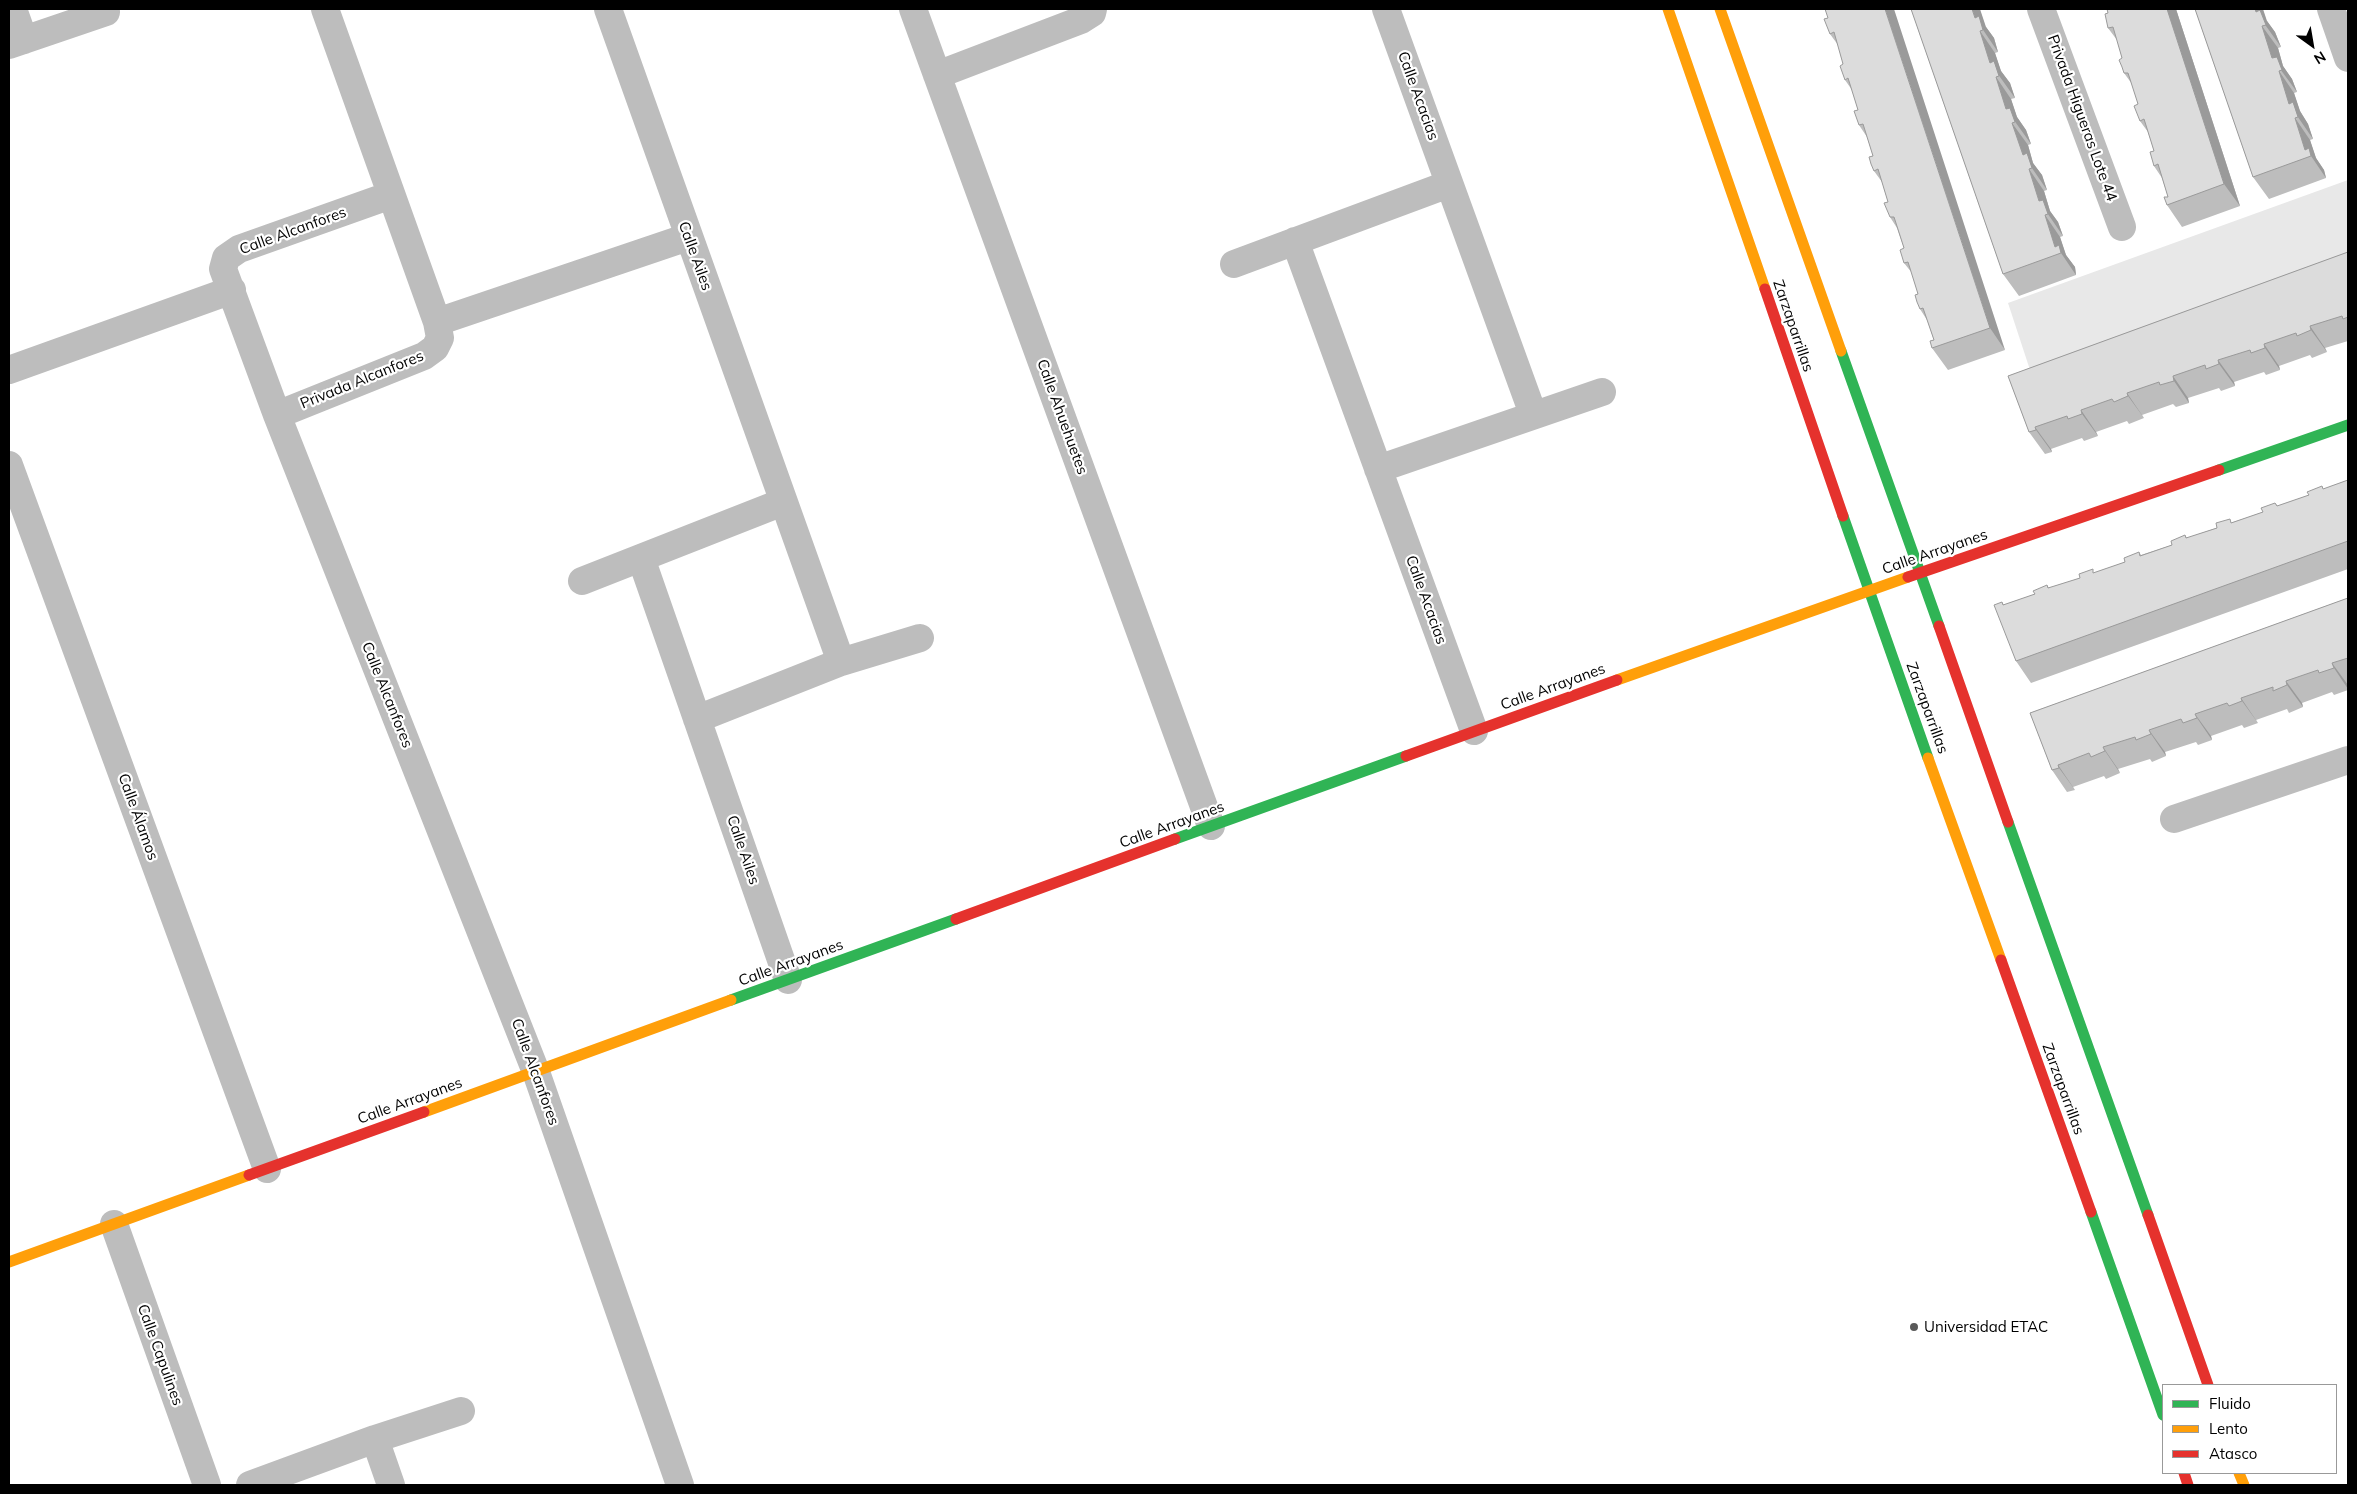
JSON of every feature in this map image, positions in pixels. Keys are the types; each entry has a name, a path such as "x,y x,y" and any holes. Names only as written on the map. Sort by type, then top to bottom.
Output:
{"street":[{"path":"13,9 16,43 106,12"},
{"path":"325,9 391,195"},
{"name":"Calle Ailes","path":"608,9 841,662"},
{"name":"Calle Ahuehuetes","path":"913,9 1211,826"},
{"path":"937,75 1081,20 1092,13 1093,9"},
{"name":"Calle Acacias","path":"1386,9 1533,414"},
{"name":"Zarzaparrillas","path":"1668,9 1869,591 2162,1412"},
{"path":"1720,9 2208,1384"},
{"name":"Privada Higueras Lote 44","path":"2041,9 2122,227"},
{"path":"2331,9 2348,58"},
{"path":"1234,264 1449,184"},
{"name":"Calle Alcanfores","path":"391,195 239,249 226,258 224,270 276,415 536,1072 680,1485"},
{"name":"Privada Alcanfores","path":"276,415 424,356 435,348 440,338 437,322 391,195"},
{"path":"437,322 688,237"},
{"name":"Calle Acacias","path":"1295,241 1474,731"},
{"path":"9,370 232,290"},
{"path":"1378,468 1602,392"},
{"name":"Calle Arrayanes","path":"9,1262 1474,731 1869,591 2348,425"},
{"name":"Calle Álamos","path":"9,466 266,1169"},
{"path":"582,581 784,502"},
{"name":"Calle Ailes","path":"641,558 788,980"},
{"path":"697,719 841,662 920,638"},
{"path":"2174,819 2348,760"},
{"name":"Calle Capulines","path":"114,1224 207,1485"},
{"path":"250,1485 375,1439 461,1411"},
{"path":"375,1439 391,1485"}],"shaded area":[{"path":"2348,180 2348,261 2031,373 2008,303"}],"building":[{"path":"1825,9 1885,9 1990,328 1932,348 1930,341 1934,340 1923,308 1920,309 1917,302 1915,295 1918,294 1908,262 1904,263 1900,250 1904,248 1894,217 1890,217 1884,203 1888,202 1878,169 1874,171 1871,164 1869,157 1873,156 1863,124 1859,125 1854,111 1858,110 1848,78 1845,80 1840,66 1843,64 1834,32 1830,34 1824,19 1828,18"},
{"path":"1911,9 1972,9 1975,18 1979,16 1983,30 1980,31 1990,63 1994,61 1999,76 1996,77 2006,109 2010,108 2015,122 2012,123 2023,155 2027,153 2032,168 2029,169 2039,201 2043,200 2048,214 2045,215 2055,247 2059,245 2061,253 2003,274"},
{"path":"2107,9 2167,9 2224,184 2167,205 2164,197 2168,197 2158,164 2154,166 2150,152 2154,151 2144,119 2140,121 2134,106 2138,104 2128,73 2124,73 2119,60 2122,58 2113,27 2108,28 2105,14 2108,13"},
{"path":"2195,9 2255,9 2256,12 2260,10 2266,25 2262,26 2272,58 2277,57 2282,70 2279,71 2289,104 2293,102 2298,117 2295,118 2305,150 2309,148 2311,156 2253,177"},
{"path":"2348,252 2348,317 2343,319 2342,316 2310,326 2311,330 2297,336 2296,333 2264,344 2265,348 2251,353 2250,350 2218,360 2219,364 2206,369 2205,365 2173,376 2174,381 2160,385 2159,382 2127,393 2128,396 2114,402 2112,399 2081,410 2082,414 2068,419 2067,416 2035,427 2036,430 2029,432 2008,376"},
{"path":"2348,480 2348,541 2016,661 1994,605 2002,602 2003,605 2035,594 2033,591 2047,585 2048,588 2080,578 2079,574 2093,569 2093,573 2125,562 2124,558 2139,552 2140,556 2172,545 2171,541 2185,535 2186,538 2217,528 2216,523 2230,519 2231,523 2263,512 2261,508 2275,503 2277,506 2309,495 2307,492 2322,486 2323,489"},
{"path":"2348,598 2348,658 2332,663 2334,668 2319,673 2318,670 2286,681 2287,685 2273,691 2273,687 2241,698 2242,701 2229,706 2227,703 2195,714 2197,718 2183,723 2181,719 2149,730 2151,734 2136,740 2135,737 2103,747 2105,751 2091,757 2089,753 2058,765 2059,768 2052,770 2030,713"}],"traffic: fast":[{"path":"1841,351 1939,626"},
{"path":"2219,470 2348,425"},
{"path":"1843,516 1928,758"},
{"path":"1175,839 1406,756"},
{"path":"2008,822 2148,1215"},
{"path":"731,1000 956,919"},
{"path":"2091,1212 2162,1412"}],"traffic: slow":[{"path":"1668,9 1765,289"},
{"path":"1720,9 1841,351"},
{"path":"1617,680 1908,577"},
{"path":"1928,758 2001,960"},
{"path":"424,1112 731,1000"},
{"path":"9,1262 249,1175"},
{"path":"2239,1474 2244,1485"}],"traffic: jam":[{"path":"1765,289 1843,516"},
{"path":"1908,577 2219,470"},
{"path":"1939,626 2008,822"},
{"path":"1406,756 1617,680"},
{"path":"956,919 1175,839"},
{"path":"2001,960 2091,1212"},
{"path":"249,1175 424,1112"},
{"path":"2148,1215 2208,1384"},
{"path":"2184,1474 2188,1485"}],"place":[{"name":"Universidad ETAC","path":"1914,1327"}]}
